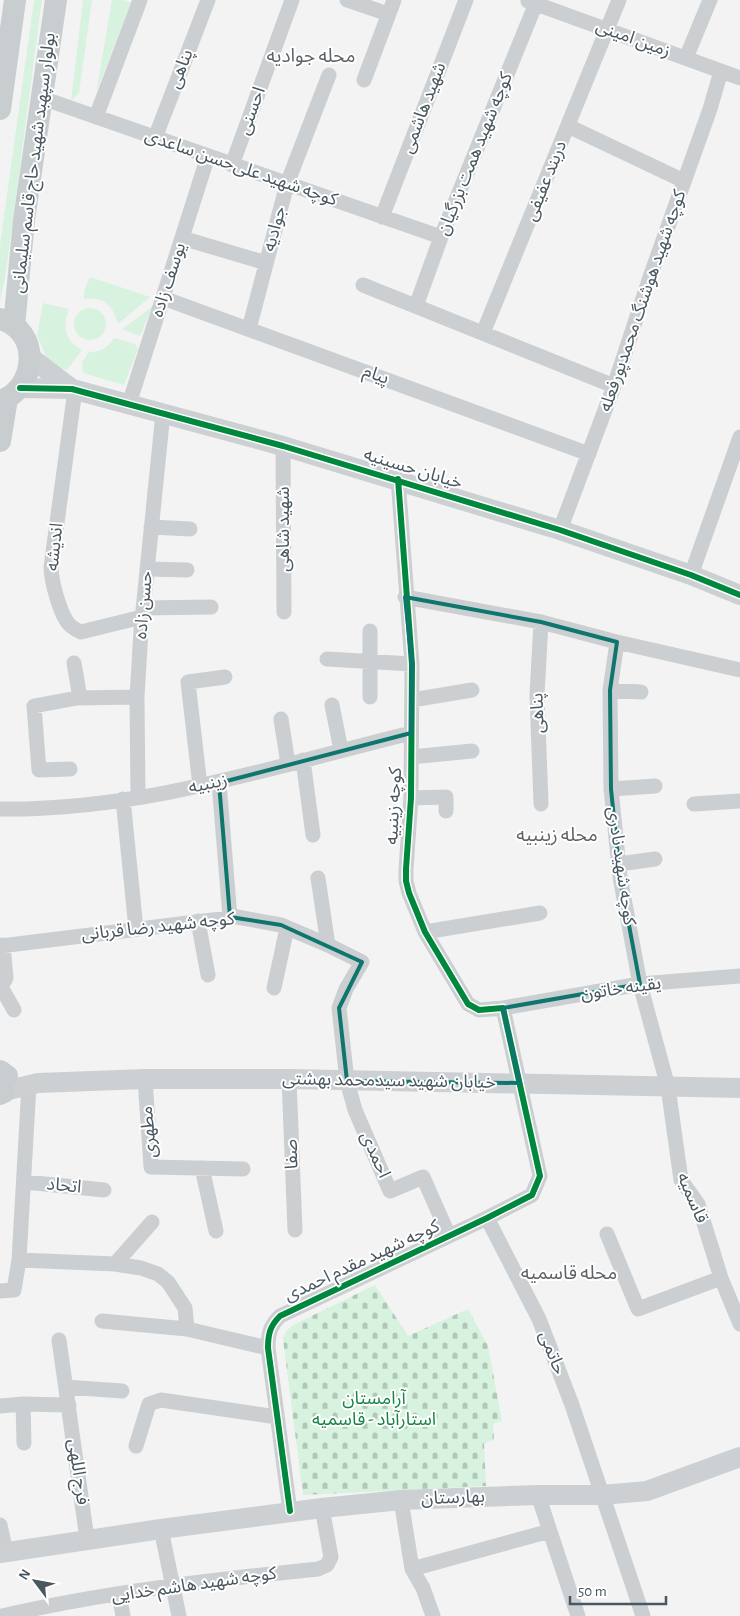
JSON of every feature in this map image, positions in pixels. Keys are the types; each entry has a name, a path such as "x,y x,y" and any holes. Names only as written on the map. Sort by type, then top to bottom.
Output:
{"main road":[{"path":"0,109 16,0"},
{"name":"بولوار سپهبد شهید حاج قاسم سلیمانی","path":"7,322 56,0"},
{"path":"0,435 9,396 26,379 30,357 25,340 7,322"}],"street":[{"path":"96,117 140,0"},
{"name":"پناهی","path":"155,138 208,0"},
{"name":"احسنی","path":"232,165 292,0"},
{"path":"347,0 388,14"},
{"path":"364,80 394,0"},
{"name":"شهید هاشمی","path":"382,217 466,0"},
{"name":"دربند عفیفی","path":"483,333 619,0"},
{"path":"686,58 710,0"},
{"name":"زمین امینی","path":"531,1 740,78"},
{"name":"کوچه شهید همت بزرگیان","path":"416,306 531,1"},
{"name":"کوچه شهید هوشنگ محمدپورفعله","path":"560,530 614,386 710,109 721,71"},
{"name":"جوادیه","path":"249,329 287,184 328,75"},
{"name":"کوچه شهید علی‌حسن ساعدی","path":"42,98 441,237"},
{"path":"568,126 684,181"},
{"name":"یوسف زاده","path":"129,404 208,156"},
{"path":"182,238 266,263"},
{"path":"363,285 614,386"},
{"name":"پیام","path":"163,298 589,454"},
{"path":"30,357 74,389"},
{"path":"9,396 74,389"},
{"name":"خیابان حسینیه","path":"74,389 398,479 691,574 740,595"},
{"name":"اندیشه","path":"74,389 51,567 53,584 65,619 72,628 81,632 142,613"},
{"name":"حسن زاده","path":"138,797 137,697 142,613 163,413"},
{"path":"691,574 740,437"},
{"name":"شهید شاهی","path":"283,446 284,612"},
{"name":"کوچه زینبیه","path":"398,479 405,596 412,664 412,798 406,881 425,932 468,1004 478,1010 502,1008"},
{"path":"151,527 190,529"},
{"path":"147,569 187,570"},
{"path":"405,596 541,622 617,642 740,670"},
{"path":"142,613 211,607"},
{"name":"پناهی","path":"541,622 537,695 541,804"},
{"path":"370,631 370,697"},
{"name":"کوچه شهید نادری","path":"617,642 610,690 611,789 619,864 640,984 668,1087"},
{"path":"327,659 412,664"},
{"path":"74,663 80,698"},
{"path":"200,786 188,682 226,677"},
{"path":"412,700 472,690"},
{"path":"610,690 641,692"},
{"path":"70,769 39,770 34,706 80,698 137,697"},
{"path":"332,705 341,750"},
{"path":"281,719 288,764"},
{"name":"زینبیه","path":"0,808 66,806 138,797 200,786 412,733"},
{"path":"412,757 472,751"},
{"path":"303,760 313,835"},
{"path":"219,782 230,917"},
{"path":"611,789 655,786"},
{"path":"412,798 446,797 446,811"},
{"path":"123,799 136,929"},
{"path":"694,804 740,801"},
{"path":"619,864 655,859"},
{"path":"318,878 328,945"},
{"path":"425,932 540,913"},
{"name":"کوچه شهید رضا قربانی","path":"1,945 230,917 287,928 362,962 346,989 339,1008 347,1082"},
{"path":"198,921 208,975"},
{"path":"274,988 287,928"},
{"path":"1,945 6,978 0,987 14,1010"},
{"name":"یقینه خاتون","path":"502,1008 640,984 740,976"},
{"path":"502,1008 520,1083"},
{"name":"خیابان شهید سیدمحمد بهشتی","path":"2,1083 34,1084 145,1079 289,1079 347,1082 520,1083 740,1088"},
{"name":"مطهری","path":"145,1079 151,1166 243,1169"},
{"name":"صفا","path":"289,1079 295,1230"},
{"name":"احمدی","path":"347,1082 355,1110 390,1191 423,1177 449,1236"},
{"name":"کوچه شهید مقدم احمدی","path":"290,1511 268,1348 268,1336 271,1325 280,1316 532,1195 540,1176 520,1083"},
{"path":"0,1290 14,1290 19,1260 34,1084"},
{"name":"قاسمیه","path":"668,1087 681,1180 698,1204 721,1278 740,1324"},
{"path":"202,1168 216,1231"},
{"name":"اتحاد","path":"25,1182 104,1190"},
{"name":"حاتمی","path":"487,1218 539,1320 572,1405 643,1616"},
{"path":"116,1264 152,1222"},
{"path":"607,1234 638,1309 721,1278"},
{"path":"19,1260 116,1264 141,1268 158,1274 168,1282 185,1308 187,1329"},
{"path":"102,1321 187,1329 268,1348"},
{"name":"فرج اللهی","path":"59,1340 87,1539"},
{"path":"66,1387 122,1391"},
{"path":"136,1446 149,1404 161,1400 277,1417"},
{"path":"0,1406 23,1404 69,1405"},
{"path":"23,1404 24,1443"},
{"name":"بهارستان","path":"3,1552 290,1511 401,1500 538,1495 602,1495 647,1491 740,1457"},
{"path":"538,1495 578,1616"},
{"path":"401,1500 412,1569 423,1588 433,1616"},
{"name":"کوچه شهید هاشم خدایی","path":"2,1616 39,1612 119,1594 173,1585 318,1569 327,1565 331,1557 322,1508"},
{"path":"0,1525 3,1552"},
{"path":"161,1529 179,1616"},
{"path":"412,1569 550,1531"},
{"path":"119,1594 123,1616"}],"highlighted area":[{"path":"405,597 541,622 617,642 610,690 611,789 620,877 640,984 503,1008 520,1083 347,1081 339,1008 362,962 281,925 230,917 219,783 411,733 412,664"}],"green space":[{"path":"34,0 42,0 5,279 0,301 0,245"},
{"path":"83,0 92,0 79,93 71,101"},
{"path":"112,0 131,2 96,93"},
{"path":"90,277 150,297 118,324 107,303 97,299 84,299 84,291"},
{"path":"43,303 69,309 66,332 72,342 82,350 67,370 50,365 37,336"},
{"path":"153,306 140,336 122,329"},
{"path":"90,308 96,309 101,313 105,318 105,330 101,335 96,339 90,340 84,339 79,335 75,330 74,324 75,318 79,313 84,309"},
{"path":"114,338 135,344 138,349 124,385 83,373 82,362 89,352 103,349"},
{"name":"آرامستان استارآباد - قاسمیه","path":"375,1285 408,1336 468,1309 488,1346 502,1421 493,1424 494,1440 484,1443 486,1486 303,1495 283,1339 286,1331 293,1325"}],"cycle path":[{"path":"20,388 72,389 283,446 560,530 691,575 740,595"},
{"path":"290,1511 268,1348 269,1334 274,1323 280,1316 532,1195 540,1176 503,1008 479,1010 468,1004 425,932 406,881 411,798 412,664 398,479"}],"district":[{"name":"محله جوادیه","path":"311,56"},
{"name":"محله زینبیه","path":"557,835"},
{"name":"محله قاسمیه","path":"569,1273"}]}
